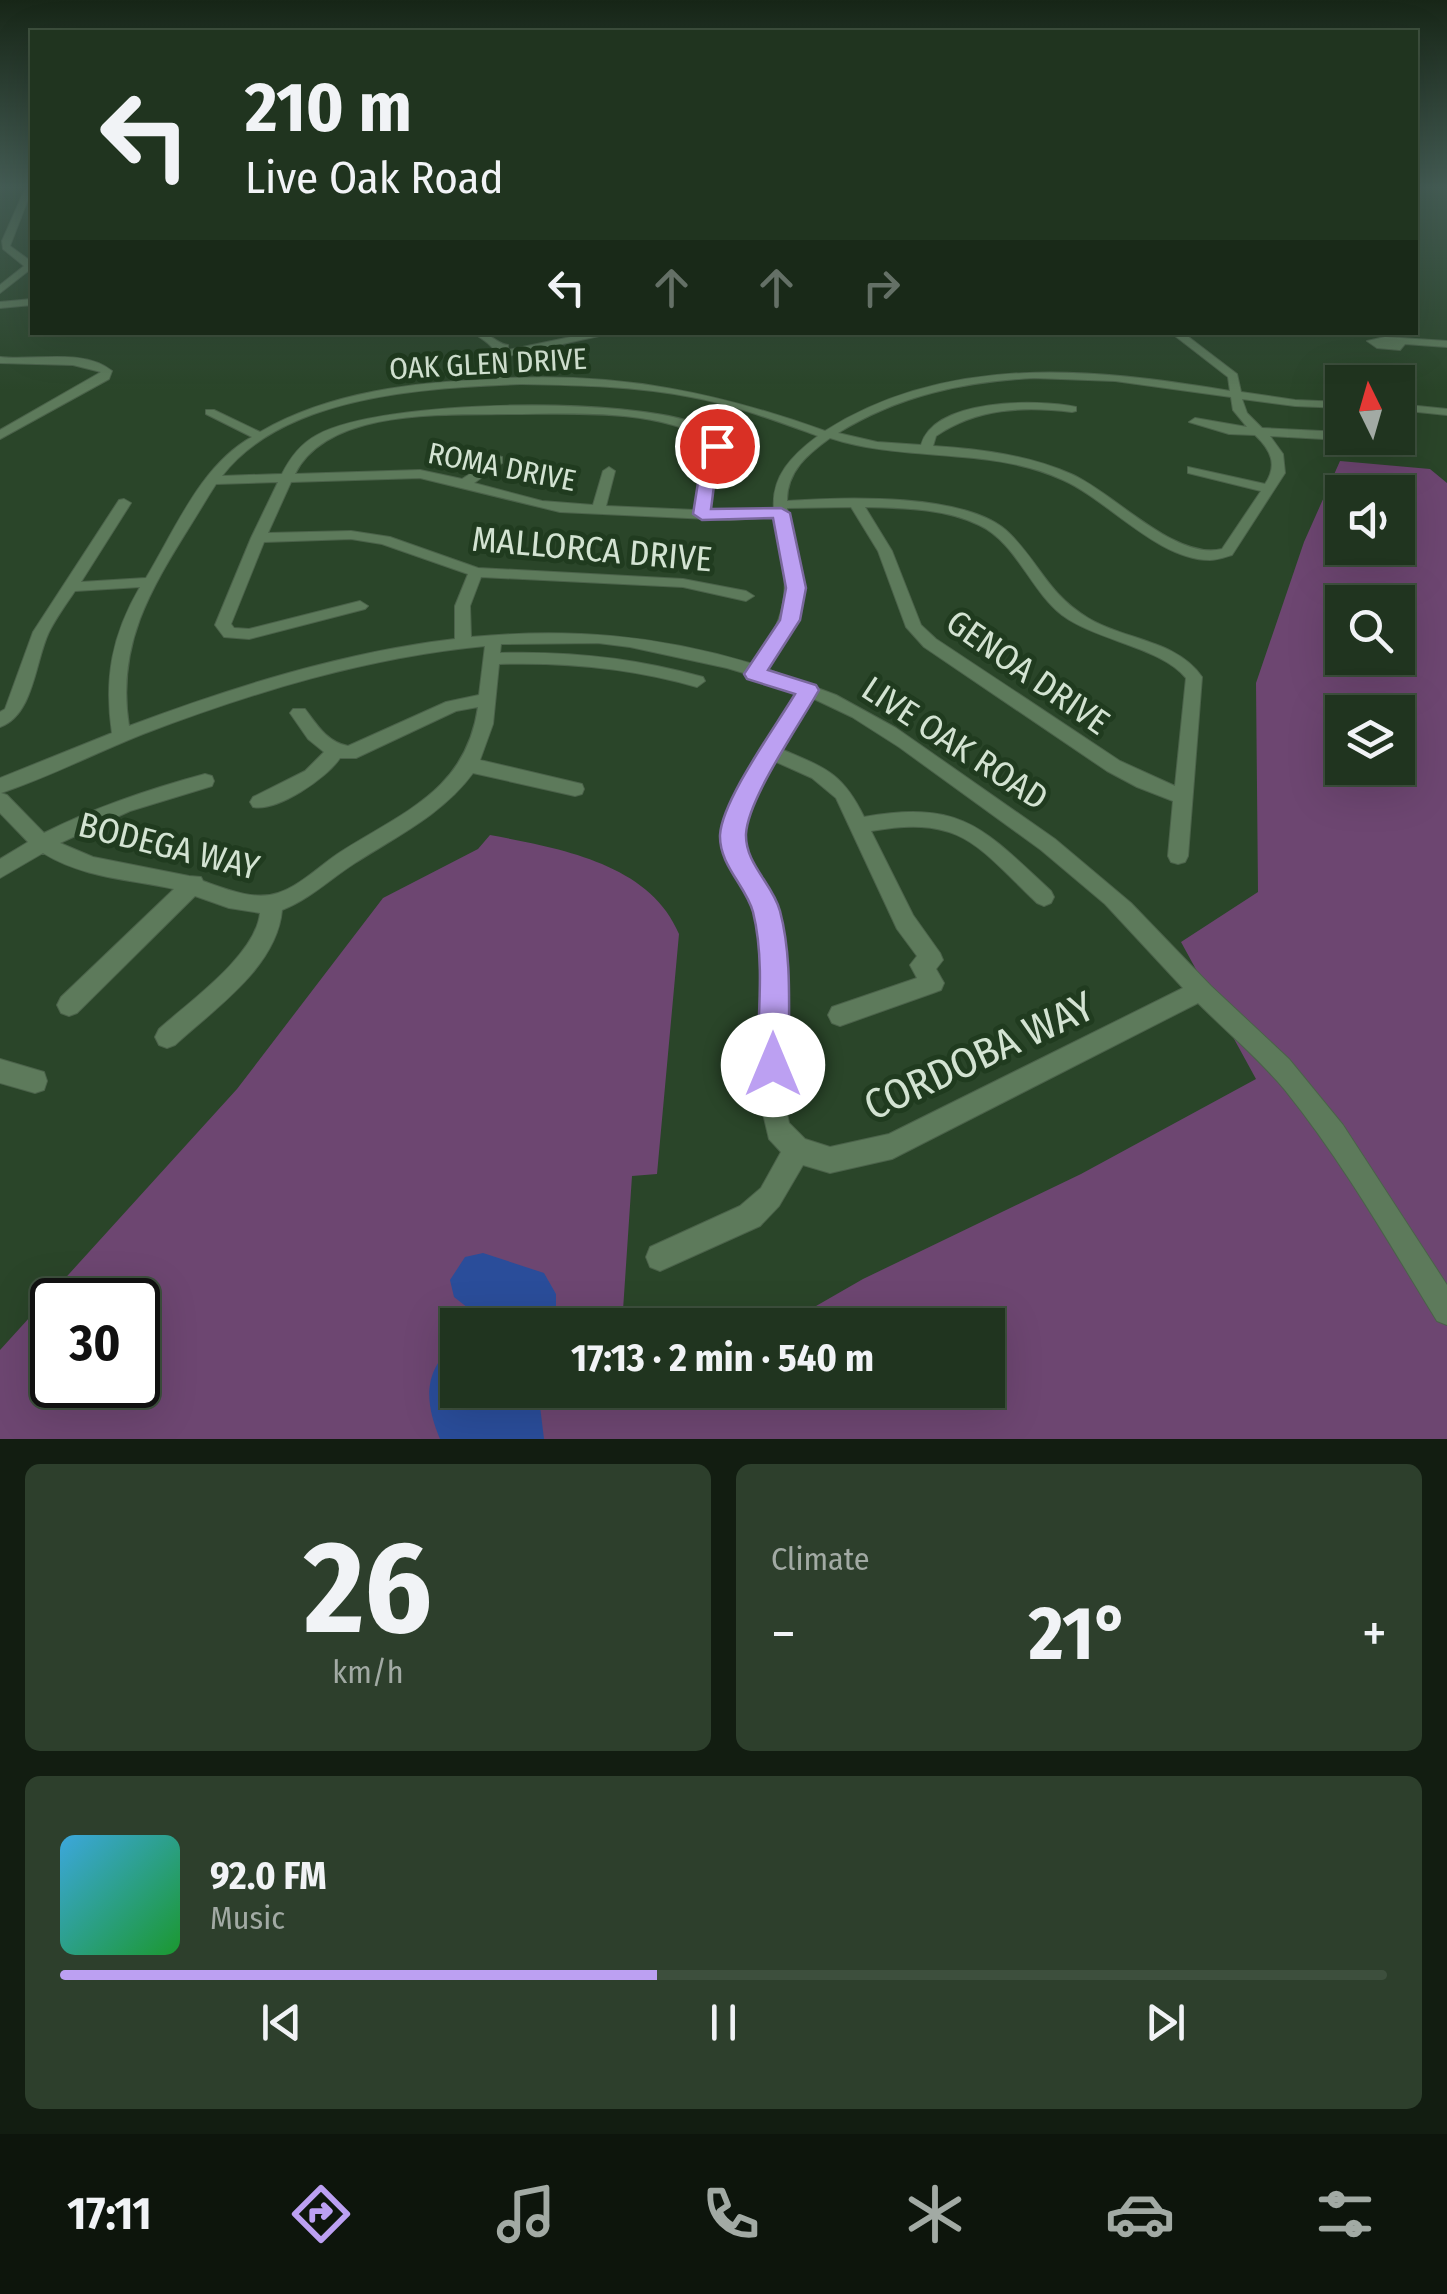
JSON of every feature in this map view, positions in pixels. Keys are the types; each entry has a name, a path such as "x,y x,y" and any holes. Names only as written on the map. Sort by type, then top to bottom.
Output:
{"street":[{"path":"0,290 30,264"},
{"path":"0,305 30,302"},
{"path":"483,335 503,349 506,361 502,384"},
{"path":"503,349 595,335"},
{"path":"1178,335 1233,376 1241,414 1280,460 1279,474 1269,489 1192,470"},
{"path":"1400,344 1447,344"},
{"path":"0,360 22,364 94,364 107,371 105,377 0,435"},
{"path":"755,674 790,620 796,588 780,509 781,483 796,459 876,406 908,394 991,378 1110,378 1325,405"},
{"name":"OAK GLEN DRIVE","path":"121,735 114,697 114,666 129,621 212,480 242,447 260,436 295,418 367,396 502,384 588,383 688,393 867,446 1009,459 1068,478 1101,494 1168,544 1195,556 1211,558 1227,552 1269,489"},
{"path":"926,449 930,434 968,415 1047,404 1072,409"},
{"path":"1415,409 1447,412"},
{"path":"360,606 250,634 230,634 223,625 258,538 302,452 344,429 396,416 522,411 616,414 706,431 716,439 702,514"},
{"path":"210,412 260,436"},
{"path":"1195,422 1229,430 1325,435"},
{"path":"466,482 498,460"},
{"path":"598,510 609,471"},
{"name":"ROMA DRIVE","path":"212,480 401,473 466,482 533,504 598,510 702,514 856,502 955,512 1002,533 1036,584 1053,602 1088,626 1176,659 1190,670 1194,677 1182,796"},
{"name":"GENOA DRIVE","path":"856,502 886,551 914,628 930,643 1072,737 1108,766 1142,784 1182,796"},
{"path":"0,721 12,712 41,632 124,504"},
{"name":"MALLORCA DRIVE","path":"258,538 332,534 385,540 455,568 476,572 683,584 746,596"},
{"path":"464,643 459,614 462,596 476,572"},
{"path":"69,586 151,582"},
{"name":"LIVE OAK ROAD","path":"0,786 121,735 306,676 464,643 492,649 596,638 662,646 808,690 897,736 1050,845 1111,897 1291,1079 1362,1177 1447,1311"},
{"path":"492,649 622,662 697,681"},
{"name":"BODEGA WAY","path":"0,800 39,843 88,866 194,884 237,904 272,904 300,892 348,857 401,827 448,791 470,764 484,726 492,649"},
{"path":"660,1257 750,1216 770,1198 798,1150 778,1130 773,1105 772,945 766,907 740,862 733,836 742,804 808,690"},
{"path":"299,713 322,744 334,752 362,750 452,706 486,700"},
{"path":"260,802 316,774 327,766 334,752"},
{"path":"773,753 819,773 844,793 905,922 932,960 922,965 933,983 840,1015"},
{"path":"470,764 575,788"},
{"path":"0,870 39,843 100,812 206,782"},
{"path":"1178,856 1182,796"},
{"path":"860,825 907,815 931,816 960,825 1044,898"},
{"path":"69,1005 194,884"},
{"path":"166,1037 254,952 273,912 272,904"},
{"name":"CORDOBA WAY","path":"798,1150 830,1160 892,1146 1201,990"},
{"path":"0,1070 35,1081"}],"shaded area":[{"path":"1340,461 1430,469 1447,483 1447,1439 0,1439 0,1350 30,1317 30,1408 160,1408 160,1278 65,1278 237,1089 383,898 478,849 490,835 572,853 624,875 647,890 679,934 657,1174 632,1176 623,1308 440,1308 440,1408 1005,1408 1005,1308 813,1308 863,1279 1081,1174 1256,1079 1181,942 1258,892 1256,683 1304,542 1325,495 1325,565 1415,565 1415,475 1334,475"}],"water":[{"path":"483,1253 544,1273 556,1294 556,1308 468,1308 454,1297 450,1280 465,1257"},
{"path":"440,1361 440,1408 540,1408 544,1439 440,1439 429,1399 432,1375"}],"route":[{"path":"717,446 708,470 702,514 781,513 796,588 790,620 755,674 808,690 742,804 733,836 740,862 766,907 772,945 773,1065"}]}
